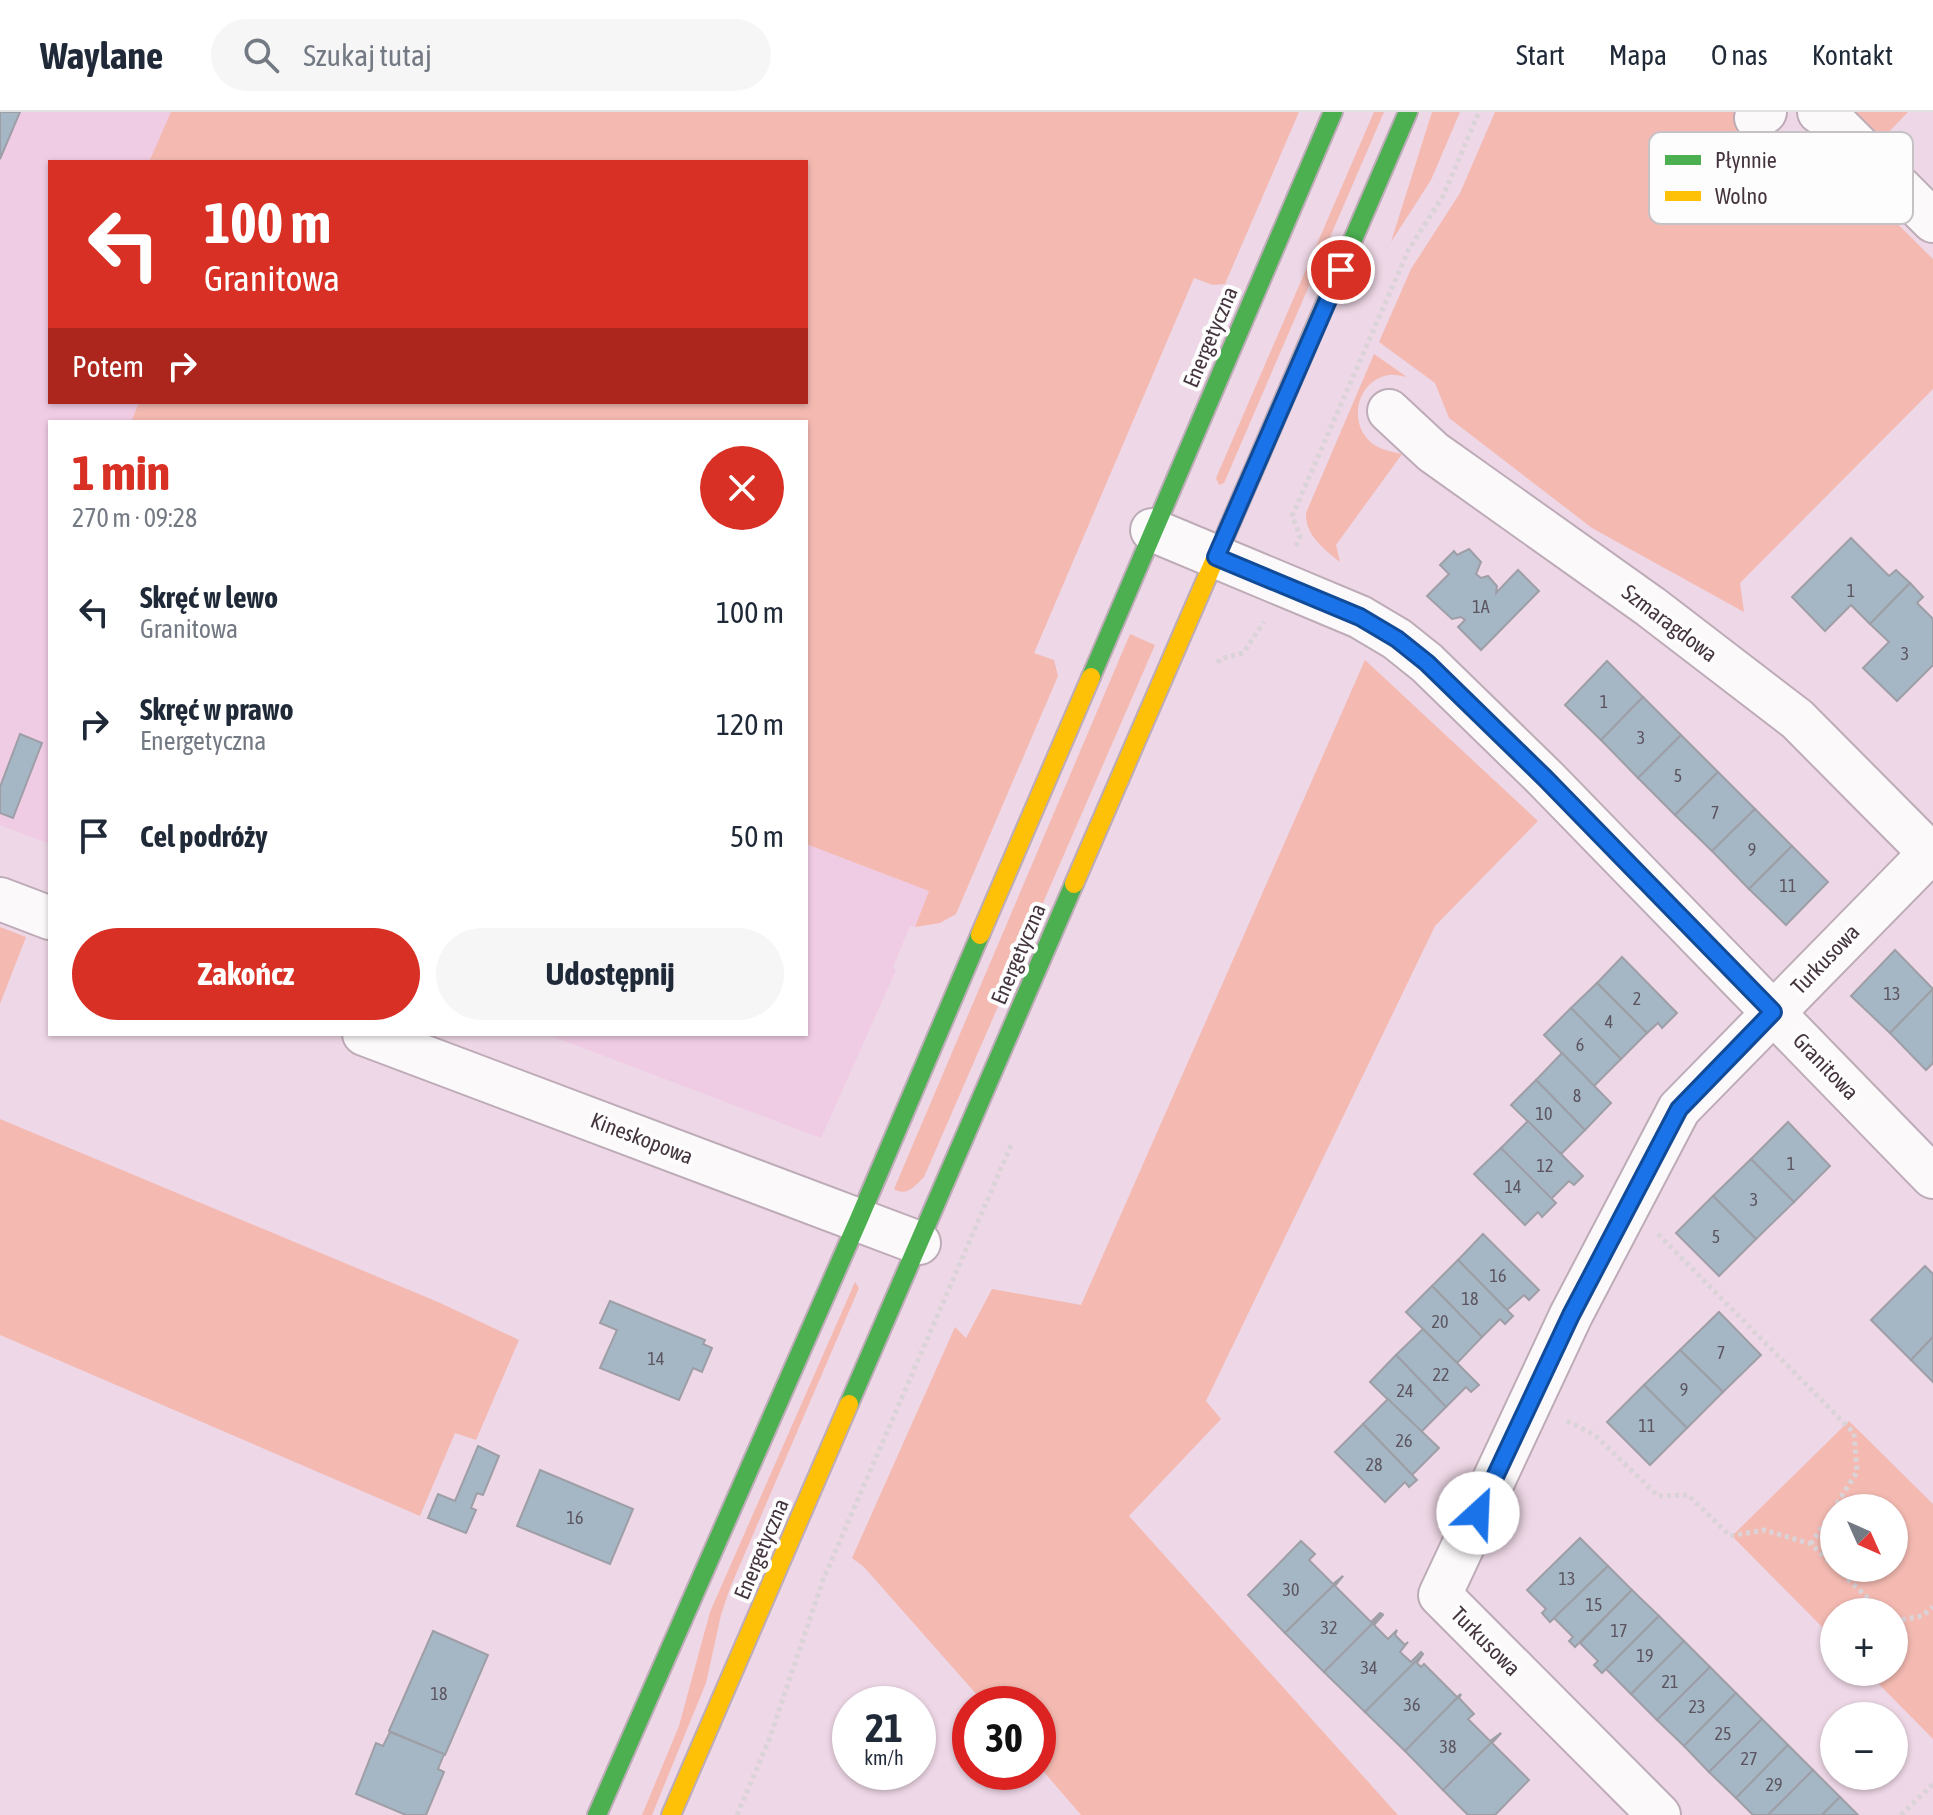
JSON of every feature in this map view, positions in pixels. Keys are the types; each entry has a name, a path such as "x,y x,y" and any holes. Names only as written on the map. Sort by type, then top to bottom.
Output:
{"street":[{"name":"Energetyczna","path":"597,1815 859,1219 1333,112"},
{"name":"Energetyczna","path":"671,1815 1408,112"},
{"path":"1819,112 1828,116 1844,132"},
{"path":"1913,201 1933,221"},
{"name":"Szmaragdowa","path":"1389,411 1433,452 1651,607 1797,719 1931,854"},
{"name":"Granitowa","path":"1152,530 1360,617 1397,639 1427,663 1545,778 1933,1177"},
{"name":"Turkusowa","path":"1659,1815 1440,1595 1571,1315 1679,1109 1931,854"},
{"path":"0,899 48,917"},
{"name":"Kineskopowa","path":"369,1036 919,1243"}],"path":[{"path":"1297,545 1300,536 1292,516 1409,249 1443,196 1479,112"},
{"path":"1213,673 1220,659 1243,653 1262,627 1267,613"},
{"path":"737,1815 769,1740 823,1580 1013,1141"},
{"path":"1629,1205 1854,1433 1857,1472 1811,1544"},
{"path":"1529,1403 1595,1435 1658,1496 1688,1495 1730,1536 1764,1530 1811,1544 1820,1553"},
{"path":"1851,1582 1868,1598"},
{"path":"1908,1618 1932,1610"},
{"path":"1901,1815 1933,1784"}],"shaded area":[{"path":"0,112 262,112 241,160 48,160 48,404 138,404 132,420 48,420 48,843 0,825"},
{"path":"171,112 1299,112 1225,284 1213,285 1194,278 1034,653 1054,660 1058,676 956,914 940,923 915,927 929,891 808,845 808,420 132,420 138,404 808,404 808,160 150,160"},
{"path":"1374,112 1384,112 1224,483 1219,485 1216,478"},
{"path":"1432,112 1460,112 1431,180 1391,242"},
{"path":"1495,112 1747,112 1739,121 1751,132 1649,132 1649,224 1898,224 1933,259 1933,389 1740,583 1744,612 1592,528 1449,418 1435,383 1379,342 1411,269 1460,193"},
{"path":"1847,112 1908,112 1889,132 1875,132"},
{"path":"1374,354 1407,377 1389,375 1369,385 1359,404 1360,426 1373,444 1402,454 1336,545 1340,562 1312,535 1306,513"},
{"path":"1130,634 1155,645 924,1177 910,1189 898,1191 894,1189"},
{"path":"1365,660 1538,821 1435,926 1206,1401 1221,1419 1129,1516 1398,1815 1081,1815 1056,1786 1056,1686 969,1686 864,1567 852,1558 955,1327 966,1338 992,1289 1081,1305"},
{"path":"808,845 930,891 915,927 910,926 893,967 896,970 821,1138 551,1036 808,1036"},
{"path":"0,927 26,937 0,1004"},
{"path":"0,1119 438,1302 519,1340 476,1440 455,1433 420,1516 0,1335"},
{"path":"855,1282 859,1288 730,1588 706,1683 652,1815 642,1815 679,1726 710,1612"},
{"path":"1849,1421 1933,1504 1933,1739 1908,1714 1908,1702 1897,1702 1881,1686 1908,1686 1908,1598 1820,1598 1820,1625 1732,1536"}],"building":[{"path":"0,112 20,112 0,159"},
{"path":"1851,538 1889,576 1896,570 1910,583 1870,624 1851,605 1825,631 1792,597"},
{"path":"1469,549 1481,562 1476,574 1481,578 1488,576 1497,586 1496,593 1518,570 1539,591 1481,650 1458,627 1465,620 1461,617 1452,619 1427,596 1449,574 1440,565 1454,551 1457,555"},
{"path":"1910,583 1923,597 1917,603 1933,619 1933,665 1897,701 1863,668 1889,642 1870,624"},
{"path":"1607,661 1643,697 1601,740 1565,705"},
{"path":"1643,697 1681,735 1638,778 1601,740"},
{"path":"20,734 42,743 13,818 0,813 0,787"},
{"path":"1681,735 1718,772 1675,815 1638,778"},
{"path":"1718,772 1755,809 1712,851 1675,815"},
{"path":"1755,809 1792,846 1749,889 1712,851"},
{"path":"1792,846 1828,882 1786,925 1749,889"},
{"path":"1895,950 1933,989 1890,1033 1851,996"},
{"path":"1622,957 1677,1013 1662,1028 1658,1023 1647,1033 1597,983"},
{"path":"1597,983 1647,1033 1621,1059 1571,1008"},
{"path":"1933,989 1933,1063 1926,1070 1890,1033"},
{"path":"1571,1008 1621,1059 1594,1086 1544,1035"},
{"path":"1562,1053 1611,1103 1585,1130 1536,1080"},
{"path":"1536,1080 1585,1130 1561,1154 1511,1105"},
{"path":"1528,1121 1583,1176 1574,1185 1569,1181 1551,1199 1501,1148"},
{"path":"1788,1122 1830,1166 1794,1202 1751,1159"},
{"path":"1501,1148 1556,1203 1542,1217 1538,1212 1525,1225 1474,1174"},
{"path":"1751,1159 1794,1202 1756,1239 1713,1196"},
{"path":"1713,1196 1756,1239 1719,1276 1676,1233"},
{"path":"1483,1234 1539,1290 1529,1300 1524,1295 1507,1310 1458,1260"},
{"path":"1458,1260 1513,1316 1505,1324 1500,1319 1482,1337 1432,1286"},
{"path":"1925,1266 1933,1274 1933,1337 1911,1360 1871,1320"},
{"path":"1432,1286 1482,1337 1457,1363 1406,1312"},
{"path":"610,1301 705,1340 703,1344 712,1348 702,1372 693,1368 679,1400 600,1368 617,1330 600,1323"},
{"path":"1719,1312 1761,1355 1723,1392 1680,1350"},
{"path":"1423,1329 1479,1385 1471,1392 1466,1387 1446,1407 1396,1355"},
{"path":"1933,1337 1933,1382 1911,1360"},
{"path":"1680,1350 1723,1392 1687,1428 1644,1385"},
{"path":"1396,1355 1446,1407 1421,1432 1370,1382"},
{"path":"1644,1385 1687,1428 1650,1465 1607,1422"},
{"path":"1388,1399 1439,1448 1412,1475 1363,1424"},
{"path":"1363,1424 1417,1480 1409,1487 1405,1482 1385,1502 1335,1452"},
{"path":"478,1446 499,1456 483,1495 477,1493 471,1508 476,1510 466,1533 428,1518 438,1494 455,1501"},
{"path":"540,1470 633,1509 610,1564 517,1526"},
{"path":"1580,1538 1608,1566 1550,1622 1542,1613 1546,1609 1527,1590"},
{"path":"1301,1541 1315,1554 1309,1560 1333,1584 1343,1576 1285,1633 1248,1595"},
{"path":"1608,1566 1632,1590 1575,1647 1569,1641 1573,1637 1554,1618"},
{"path":"1343,1576 1335,1586 1371,1622 1382,1614 1324,1672 1285,1633"},
{"path":"1632,1590 1659,1616 1602,1673 1594,1665 1598,1661 1580,1643"},
{"path":"1382,1614 1374,1625 1388,1639 1397,1630 1395,1635 1405,1645 1408,1642 1400,1652 1411,1662 1421,1652 1423,1654 1365,1712 1324,1672"},
{"path":"1659,1616 1684,1641 1631,1694 1606,1669"},
{"path":"433,1631 488,1655 445,1755 389,1731"},
{"path":"1684,1641 1710,1667 1657,1720 1631,1694"},
{"path":"1423,1654 1417,1663 1421,1667 1424,1664 1457,1697 1461,1694 1405,1751 1365,1712"},
{"path":"1710,1667 1736,1693 1684,1746 1657,1720"},
{"path":"1736,1693 1762,1719 1709,1772 1684,1746"},
{"path":"1461,1694 1459,1698 1474,1714 1468,1719 1490,1741 1501,1733 1443,1790 1405,1751"},
{"path":"1762,1719 1788,1745 1736,1798 1709,1772"},
{"path":"390,1732 444,1754 438,1769 444,1772 426,1815 406,1815 356,1794 376,1743 383,1746"},
{"path":"1501,1733 1492,1743 1529,1780 1495,1815 1468,1815 1443,1790"},
{"path":"1788,1745 1813,1770 1768,1815 1753,1815 1736,1798"},
{"path":"1813,1770 1820,1777 1820,1790 1833,1790 1840,1797 1822,1815 1768,1815"},
{"path":"1840,1797 1858,1815 1822,1815"}],"traffic: fast":[{"path":"1091,677 1333,112"},
{"path":"1251,476 1408,112"},
{"path":"849,1404 1074,884"},
{"path":"597,1815 980,935"}],"traffic: slow":[{"path":"1074,884 1251,476"},
{"path":"980,935 1091,677"},
{"path":"671,1815 849,1404"}],"route":[{"path":"1341,270 1216,557 1360,617 1397,639 1427,663 1545,778 1773,1012 1679,1109 1571,1315 1478,1513"}]}
